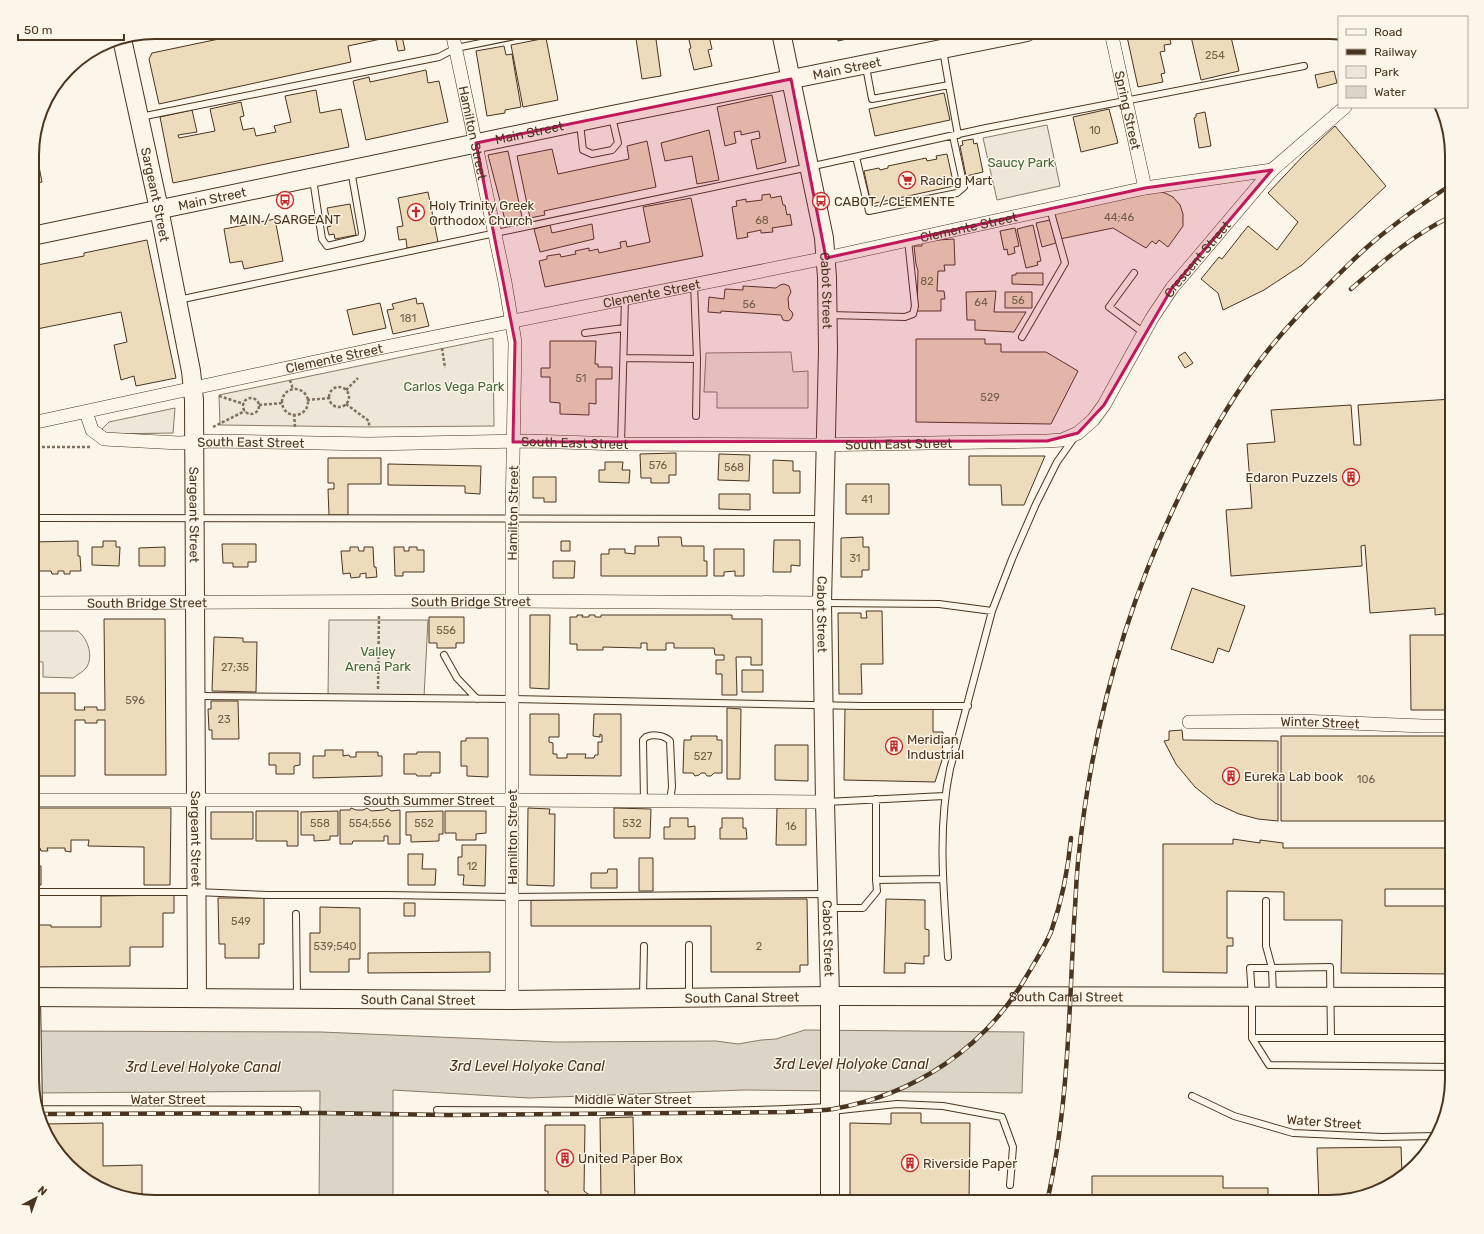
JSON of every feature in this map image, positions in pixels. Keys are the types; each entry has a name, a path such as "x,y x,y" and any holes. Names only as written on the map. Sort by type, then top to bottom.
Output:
{"street":[{"name":"Hamilton Street","path":"454,39 495,234 515,342 512,518 512,1000"},
{"name":"Cabot Street","path":"783,39 824,238 826,258 828,316 822,603 830,1004 830,1195"},
{"name":"Main Street","path":"39,235 612,115 992,39"},
{"name":"Spring Street","path":"1113,39 1145,188"},
{"name":"Sargeant Street","path":"123,44 159,209 193,387 197,998"},
{"name":"Crescent Street","path":"1078,433 1093,420 1104,405 1144,332 1172,288 1272,170 1345,108"},
{"name":"Clemente Street","path":"39,422 193,387 826,258 1145,188 1272,170"},
{"name":"South East Street","path":"86,412 92,430 104,439 179,444 213,442 368,444 513,442 621,444 825,444 1047,441 1062,440 1078,433"},
{"name":"South Bridge Street","path":"39,603 512,601 822,603"},
{"name":"Winter Street","path":"1188,722 1299,721 1445,726"},
{"name":"South Summer Street","path":"39,800 512,800 825,802"},
{"name":"South Canal Street","path":"39,997 512,1000 689,998 830,1004 1252,997 1445,997"}],"lane":[{"path":"139,118 439,57 456,48 500,39"},
{"path":"856,157 869,211 957,193 964,187 943,49"},
{"path":"865,64 872,99 949,85"},
{"path":"176,301 810,168 955,135 1304,66"},
{"path":"579,122 583,150 592,154 612,150 618,143 612,115"},
{"path":"313,177 322,239 327,246 361,238 362,233 351,169"},
{"path":"1022,337 1065,263 1050,209"},
{"path":"828,316 905,317 913,314 915,306 908,240"},
{"path":"1134,273 1109,307 1144,332"},
{"path":"694,284 697,359 696,416"},
{"path":"621,444 625,298"},
{"path":"585,333 624,328"},
{"path":"624,358 697,359"},
{"path":"948,957 942,856 944,796 950,769 968,706 992,611 1012,559 1036,504 1057,462 1078,433"},
{"path":"39,518 824,519"},
{"name":"South Bridge Street","path":"822,603 939,604 992,611"},
{"path":"444,655 457,678 478,699"},
{"path":"195,696 512,699 823,704 862,706 968,706"},
{"path":"644,801 643,740 650,735 664,736 670,741 672,787 670,801"},
{"path":"825,802 944,796"},
{"path":"39,892 196,892 268,895 388,895 513,898 827,901 863,908 877,891 876,799"},
{"path":"876,880 943,879"},
{"path":"1266,901 1266,946 1272,968 1274,997"},
{"path":"296,914 297,998"},
{"path":"689,945 689,998"},
{"path":"643,998 644,946"},
{"path":"1331,1038 1330,967 1250,968 1252,1038 1269,1064 1445,1068"},
{"path":"1252,1038 1445,1038"},
{"name":"Water Street","path":"1192,1096 1234,1116 1293,1133 1382,1137 1430,1136"},
{"name":"Middle Water Street","path":"437,1110 692,1111 787,1109 830,1106 943,1106 1002,1117 1013,1147 1010,1185"},
{"name":"Water Street","path":"43,1109 298,1110"}],"path":[{"path":"442,347 446,368"},
{"path":"346,390 358,378"},
{"path":"290,379 293,389"},
{"path":"336,388 346,390 349,395 346,404 335,406 330,398 331,392 336,388"},
{"path":"293,389 303,392 307,400 306,408 303,411 294,414 288,413 282,403 284,394 293,389"},
{"path":"216,396 244,404"},
{"path":"307,400 330,398"},
{"path":"244,404 247,400 252,399 259,405"},
{"path":"259,405 282,403"},
{"path":"244,404 245,411"},
{"path":"346,404 369,421 369,427"},
{"path":"245,411 249,414 254,414 258,410 259,405"},
{"path":"212,427 245,411"},
{"path":"294,414 295,427"},
{"path":"39,447 94,447"},
{"path":"378,698 379,602"}],"highlighted area":[{"path":"791,79 826,258 1145,188 1272,170 1172,288 1104,405 1078,433 1047,441 513,442 515,342 476,143"}],"green space":[{"name":"Saucy Park","path":"1047,125 1060,186 997,200 983,138"},
{"name":"Carlos Vega Park","path":"493,338 494,426 369,427 220,425 219,395"},
{"path":"791,352 793,372 808,371 808,408 717,408 717,392 704,392 706,353"},
{"path":"175,408 173,433 109,434 105,433 102,429 109,422"},
{"name":"Valley Arena Park","path":"329,620 428,620 424,697 328,696"},
{"path":"39,631 78,631 82,634 89,648 90,659 86,668 73,678 43,677 43,662 39,662"}],"water":[{"name":"3rd Level Holyoke Canal","path":"805,1030 1024,1032 1022,1093 744,1090 529,1098 393,1090 393,1195 319,1195 320,1091 40,1093 39,1087 39,1031 321,1032 556,1042 716,1041 738,1044 776,1039"}],"building":[{"path":"219,39 381,39 348,46 351,62 159,104 149,59 152,53"},
{"path":"396,39 403,39 405,50 398,51"},
{"path":"546,39 558,100 523,107 511,45"},
{"path":"636,39 656,39 661,76 642,79"},
{"path":"689,39 710,39 712,49 708,50 712,66 694,70 689,49 691,48"},
{"path":"1128,39 1170,39 1171,44 1164,45 1165,51 1160,52 1165,73 1161,74 1163,82 1138,87"},
{"path":"1192,39 1231,39 1239,71 1201,80"},
{"path":"504,46 506,55 512,54 521,107 505,110 505,113 487,116 476,51"},
{"path":"426,70 428,83 439,81 448,122 366,140 353,81 369,77 370,82"},
{"path":"1334,71 1337,83 1318,88 1315,75"},
{"path":"316,90 320,113 341,109 349,147 173,183 160,117 192,110 197,132 178,135 179,138 215,131 210,109 241,102 244,116 240,117 243,130 254,128 256,136 276,132 274,126 291,122 285,96"},
{"path":"944,93 950,120 875,136 869,109"},
{"path":"772,95 786,162 757,169 751,140 760,138 759,131 741,135 741,131 734,132 736,143 725,146 717,107"},
{"path":"1109,109 1118,143 1081,152 1073,117"},
{"path":"1205,112 1211,146 1199,148 1194,118 1196,117 1196,114"},
{"path":"1335,126 1386,186 1302,265 1264,290 1223,310 1218,293 1201,279 1219,257 1222,259 1248,226 1277,250 1298,222 1268,193 1304,155"},
{"path":"709,130 719,180 697,184 692,156 665,161 661,143"},
{"path":"973,139 974,144 977,143 983,172 966,176 960,146 963,145 962,141"},
{"path":"647,141 656,187 544,211 545,215 530,218 517,156 552,149 558,174 629,159 627,146"},
{"path":"508,151 522,217 505,220 488,155"},
{"path":"947,154 954,186 871,204 864,171 879,168 880,170 888,168 888,166 926,158 927,161 937,159 936,156"},
{"path":"39,166 42,182 39,183"},
{"path":"1156,191 1173,197 1180,205 1183,214 1183,226 1168,247 1159,240 1156,244 1152,241 1146,248 1113,228 1060,239 1054,213"},
{"name":"Holy Trinity Greek Orthodox Church","path":"428,192 438,242 407,248 406,239 399,240 397,227 403,226 398,198"},
{"path":"770,194 771,198 781,196 787,215 790,214 792,225 772,228 773,232 761,233 761,230 747,233 748,237 737,239 732,207 737,206 736,201 746,199 746,202 762,200 762,195"},
{"path":"691,198 703,256 545,287 539,261 547,259 547,256 560,254 561,257 576,254 575,251 589,248 589,251 598,249 599,253 621,248 620,242 626,241 627,247 650,242 643,207"},
{"path":"350,204 356,235 335,239 334,234 329,235 327,227 331,226 327,208"},
{"path":"275,219 283,261 244,269 242,261 230,263 224,229"},
{"path":"1050,220 1056,243 1042,247 1036,223"},
{"path":"592,224 594,239 540,252 534,229 550,225 552,233"},
{"path":"1033,225 1041,261 1037,262 1038,265 1026,268 1017,229"},
{"path":"1015,228 1019,246 1014,247 1015,253 1008,255 1007,249 1004,250 1000,231"},
{"path":"954,239 955,265 944,265 945,271 938,271 937,291 944,291 945,299 941,299 941,311 917,311 918,271 914,246 922,246 922,241"},
{"path":"147,240 176,378 136,386 134,376 121,380 114,345 127,342 121,312 39,329 39,265 84,256 84,253"},
{"path":"1016,273 1043,273 1043,285 1012,284 1012,275 1016,275"},
{"path":"784,284 789,286 791,292 788,298 789,309 793,315 788,321 783,320 781,315 721,311 721,313 708,312 709,297 724,299 725,289 743,290 743,286 776,288"},
{"path":"996,291 994,312 1026,312 1014,332 975,330 975,320 967,320 966,292"},
{"path":"1005,292 1032,292 1032,308 1005,308"},
{"path":"416,298 417,304 423,303 429,326 393,334 387,310 394,309 392,304"},
{"path":"380,303 386,328 353,335 347,310"},
{"path":"916,339 985,339 985,344 1001,344 1001,352 1046,352 1078,371 1051,424 916,422"},
{"path":"550,341 596,341 595,364 598,364 598,367 612,367 612,379 596,379 596,404 589,403 589,415 560,414 560,403 550,402 550,377 541,377 541,368 550,368"},
{"path":"1185,352 1193,363 1185,368 1178,357"},
{"name":"Edaron Puzzels","path":"1445,399 1445,614 1435,615 1435,608 1370,613 1365,545 1361,546 1362,566 1231,576 1226,510 1252,508 1247,444 1275,442 1271,410 1351,405 1354,445 1361,445 1358,405"},
{"path":"676,453 676,475 669,475 669,483 651,483 651,478 641,478 640,454"},
{"path":"719,454 750,455 749,481 718,480"},
{"path":"969,456 1045,456 1024,505 1002,505 1001,485 969,485"},
{"path":"328,458 381,458 381,484 348,484 348,515 329,515 328,489 334,489 334,483 328,483"},
{"path":"773,460 793,461 793,471 800,471 800,493 773,493"},
{"path":"605,462 623,462 622,470 630,470 629,483 599,482 599,470 605,470"},
{"path":"388,464 481,466 480,494 465,493 465,486 388,485"},
{"path":"533,477 556,477 556,502 544,502 544,498 533,498"},
{"path":"846,484 889,484 889,514 846,514"},
{"path":"719,494 750,494 750,510 719,509"},
{"path":"658,537 681,537 682,546 704,546 704,561 707,561 707,576 601,576 601,554 609,554 609,549 625,549 625,553 635,554 635,546 659,546"},
{"path":"863,537 863,547 869,547 869,570 862,570 862,577 841,577 841,538"},
{"path":"774,540 800,540 800,566 791,565 791,572 773,572"},
{"path":"78,541 78,556 80,556 81,571 70,571 70,574 64,574 64,571 58,571 58,574 52,574 51,571 39,571 39,542"},
{"path":"103,541 116,541 116,547 120,547 119,566 92,565 92,547 103,547"},
{"path":"561,541 570,541 570,551 561,551"},
{"path":"222,544 256,544 256,562 248,562 248,567 233,567 233,563 223,563"},
{"path":"165,547 165,566 139,566 139,548"},
{"path":"350,547 358,547 359,551 364,551 364,547 373,547 374,567 376,567 377,577 366,578 366,573 360,574 360,577 351,578 350,573 343,574 341,551 350,551"},
{"path":"394,547 404,547 404,551 409,551 409,547 417,547 417,550 424,550 424,572 403,572 403,576 395,576"},
{"path":"714,549 744,549 744,576 735,576 735,571 724,572 724,576 714,576"},
{"path":"553,561 575,561 574,578 553,578"},
{"path":"1192,588 1245,606 1229,652 1218,648 1213,663 1171,649"},
{"path":"866,611 882,611 883,664 861,664 862,694 839,694 838,613 861,613 861,618 867,618"},
{"path":"530,615 550,615 549,689 530,688"},
{"path":"577,615 583,615 582,617 595,615 595,617 601,617 601,615 732,615 732,619 762,619 762,665 751,665 751,657 736,657 737,695 722,695 722,674 716,674 716,660 724,660 724,655 715,655 714,648 674,648 674,643 666,643 666,650 647,650 647,643 641,643 641,648 603,647 603,650 577,650 577,644 570,644 570,617 577,617"},
{"path":"429,617 464,617 464,643 456,643 456,648 437,648 437,643 429,643"},
{"path":"104,619 165,619 166,775 105,775 105,720 97,720 97,723 85,723 85,720 75,720 75,776 39,776 39,693 75,693 75,710 85,710 84,707 97,707 97,710 105,710"},
{"path":"1410,635 1445,635 1445,710 1411,710"},
{"path":"214,637 243,638 243,642 257,642 256,692 212,691"},
{"path":"742,670 763,670 763,692 742,692"},
{"path":"211,701 238,701 239,739 212,739 212,730 209,730 208,709 211,709"},
{"name":"Meridian Industrial","path":"845,707 933,709 933,732 943,732 942,760 935,782 844,780"},
{"path":"727,708 741,709 740,779 727,779"},
{"path":"530,714 559,714 559,737 549,737 549,742 553,743 553,754 557,754 557,758 567,758 567,754 586,754 585,758 594,758 595,755 598,755 598,742 602,742 602,735 600,734 600,737 593,736 594,714 621,714 621,776 530,775"},
{"name":"Eureka Lab book","path":"1182,730 1183,740 1278,741 1278,821 1258,819 1239,814 1215,803 1195,787 1176,764 1164,741 1169,740 1169,731"},
{"path":"691,736 717,736 717,740 722,740 722,773 714,773 711,776 707,776 705,773 701,773 695,776 693,773 683,773 684,740 691,740"},
{"path":"1281,736 1445,736 1445,821 1281,821"},
{"path":"466,738 488,738 488,777 467,776 467,766 461,766 461,741 466,741"},
{"path":"775,745 808,745 808,781 775,780"},
{"path":"325,750 343,750 343,756 349,755 350,757 356,757 356,752 378,752 378,756 382,756 382,776 313,778 313,756 325,756"},
{"path":"417,752 440,752 440,773 431,773 431,776 404,774 404,754 417,754"},
{"path":"269,753 300,753 300,765 294,766 294,774 276,774 276,765 269,765"},
{"path":"806,807 806,845 776,845 777,808"},
{"path":"39,808 171,808 170,885 144,885 144,847 88,846 89,840 71,840 71,852 65,851 65,848 47,848 48,851 41,851"},
{"path":"351,808 363,810 367,808 371,811 384,810 387,808 391,811 400,810 400,844 388,844 388,836 384,836 384,841 353,841 352,844 340,844 340,810 350,810"},
{"path":"528,808 550,809 549,814 555,814 554,886 527,885"},
{"path":"614,808 651,809 650,838 614,838"},
{"path":"256,811 298,811 298,846 287,846 287,841 256,841"},
{"path":"338,811 338,836 330,836 330,840 314,841 314,835 301,835 301,812"},
{"path":"443,811 443,834 439,834 439,841 411,842 411,835 406,835 406,812"},
{"path":"445,811 486,811 486,833 476,834 476,840 456,840 456,833 445,833"},
{"path":"211,812 253,812 253,839 211,839"},
{"path":"670,818 688,818 688,827 695,826 695,839 664,839 664,827 670,827"},
{"path":"722,818 743,818 743,828 746,828 747,839 720,839"},
{"path":"1233,839 1260,843 1260,840 1283,843 1283,848 1445,848 1445,889 1385,889 1385,906 1445,906 1445,974 1341,973 1342,920 1284,920 1284,892 1227,891 1227,938 1233,938 1233,946 1227,946 1227,973 1163,972 1163,844 1233,844"},
{"path":"462,845 486,845 485,886 463,885 464,875 458,875 458,857 462,857"},
{"path":"408,854 423,854 422,869 436,869 435,885 408,885"},
{"path":"639,858 653,858 653,891 639,891"},
{"path":"39,866 41,866 41,885 39,885"},
{"path":"608,869 617,869 617,888 591,888 591,873 607,873"},
{"path":"174,895 174,913 163,913 163,947 130,947 130,966 39,967 39,925 51,925 51,927 101,927 101,896"},
{"path":"218,898 264,898 264,944 259,944 259,958 225,958 225,944 219,944"},
{"path":"807,899 808,965 800,965 800,972 711,972 711,926 531,926 531,900"},
{"path":"886,899 925,900 925,929 929,930 929,956 924,956 924,964 905,963 905,973 884,973"},
{"path":"404,903 415,903 415,916 404,916"},
{"path":"320,907 360,908 360,959 349,959 349,972 310,972 310,933 320,933"},
{"path":"490,952 490,972 368,973 368,953"},
{"name":"Riverside Paper","path":"891,1113 921,1113 921,1123 970,1123 969,1195 850,1195 850,1123 891,1124"},
{"name":"United Paper Box","path":"633,1117 635,1195 601,1195 600,1118"},
{"path":"103,1123 103,1166 142,1165 142,1194 117,1189 97,1180 84,1171 63,1150 54,1137 48,1124"},
{"name":"United Paper Box","path":"545,1125 585,1125 584,1191 590,1195 548,1195 548,1191 545,1191"},
{"path":"1401,1147 1402,1169 1387,1180 1367,1189 1337,1195 1319,1195 1317,1148"},
{"path":"1092,1176 1223,1176 1223,1188 1268,1188 1268,1195 1092,1195"}],"railway":[{"path":"1048,1195 1054,1167 1063,1098 1069,1028 1077,870 1085,804 1104,707 1117,659 1149,565 1168,520 1206,444 1242,386 1270,347 1307,306 1363,250 1402,219 1445,189"},
{"path":"1351,289 1387,258 1425,231 1445,220"},
{"path":"45,1114 320,1113 448,1115 788,1112 833,1109 863,1102 892,1092 919,1080 944,1064 968,1046 990,1026 1009,1002 1026,977 1051,932 1064,885 1071,838"}],"place":[{"name":"Racing Mart","path":"907,180"},
{"name":"MAIN / SARGEANT","path":"285,200"},
{"name":"CABOT / CLEMENTE","path":"821,201"},
{"name":"Holy Trinity Greek Orthodox Church","path":"416,212"},
{"name":"Edaron Puzzels","path":"1351,477"},
{"name":"Meridian Industrial","path":"894,746"},
{"name":"Eureka Lab book","path":"1231,776"},
{"name":"United Paper Box","path":"565,1158"},
{"name":"Riverside Paper","path":"910,1163"}]}
